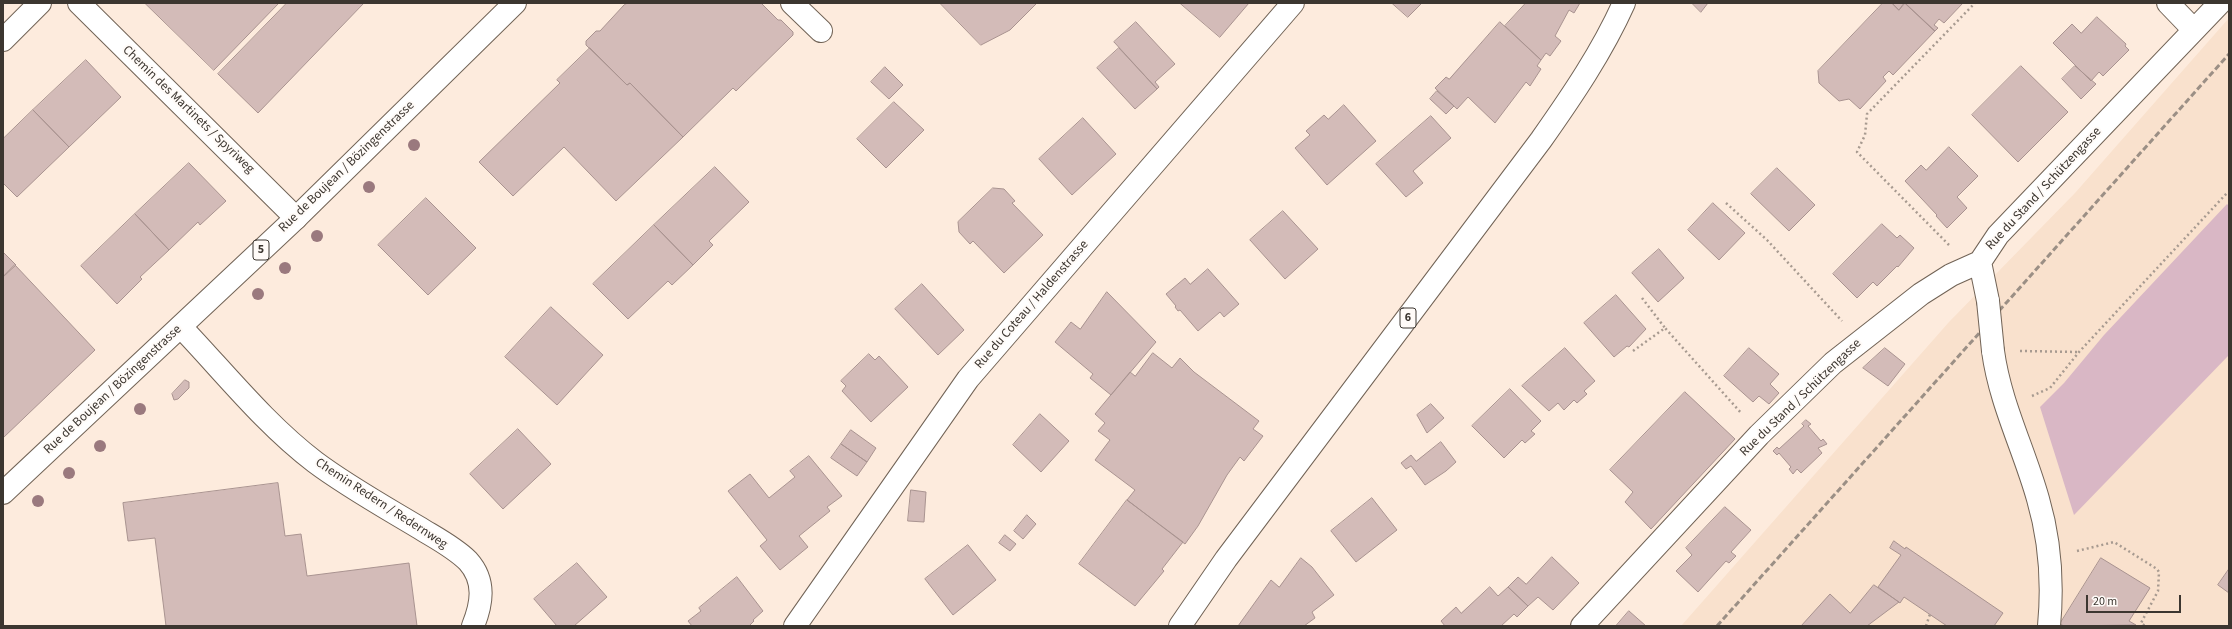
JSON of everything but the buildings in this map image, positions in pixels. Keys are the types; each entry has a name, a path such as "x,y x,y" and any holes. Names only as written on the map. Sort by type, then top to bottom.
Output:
{"street":[{"path":"3,40 40,3"},
{"name":"Chemin des Martinets / Spyriweg","path":"79,3 296,218"},
{"name":"Rue de Boujean / Bözingenstrasse","path":"3,493 296,218 515,3"},
{"path":"792,3 821,31"},
{"name":"Rue du Coteau / Haldenstrasse","path":"796,626 968,379 1293,3"},
{"name":"6","path":"1180,626 1226,559 1541,140 1596,55 1624,3"},
{"path":"2168,3 2194,30"},
{"name":"Rue du Stand / Schützengasse","path":"1582,626 1760,435 1833,363 1921,294 1951,275 1980,262 1998,235 2220,3"},
{"path":"1980,262 1988,301 1994,354 2006,407 2038,499 2048,543 2051,589 2049,626"},
{"name":"Chemin Redern / Redernweg","path":"181,327 278,430 314,461 340,480 442,542 468,561 478,578 482,591 479,611 473,626"}],"path":[{"path":"1950,245 1857,152 1865,135 1867,114 1975,3"},
{"path":"2006,407 2050,388 2080,352 2227,193 2229,194"},
{"path":"1726,203 1767,240 1844,323"},
{"path":"1642,298 1665,328 1744,416"},
{"path":"1633,351 1665,328"},
{"path":"2018,351 2080,352"},
{"path":"2048,543 2078,552 2114,542 2157,570 2159,572 2158,591 2141,623 2146,626"},
{"path":"1926,626 1930,614"}],"shaded area":[{"path":"2229,18 2229,626 1681,626 1949,322 2075,193"},
{"path":"2227,204 2229,206 2229,355 2074,515 2040,407 2064,383 2104,335"}],"railway":[{"path":"1717,626 2229,54"}]}
